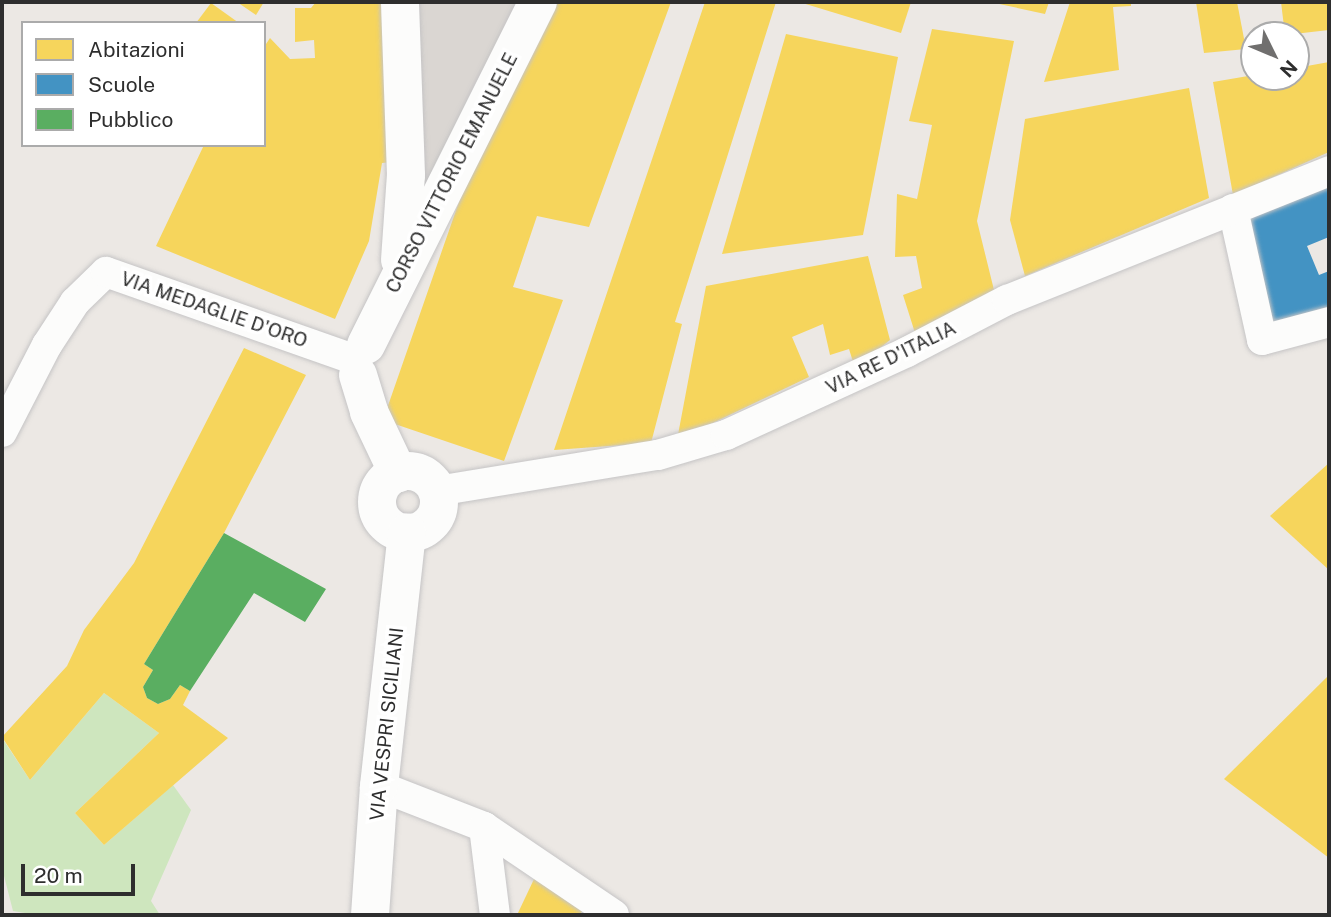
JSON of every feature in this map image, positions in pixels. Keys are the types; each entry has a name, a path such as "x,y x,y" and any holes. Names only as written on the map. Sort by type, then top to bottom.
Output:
{"street":[{"path":"399,279 406,176 400,2"},
{"name":"CORSO VITTORIO EMANUELE","path":"356,359 538,2"},
{"name":"VIA RE D'ITALIA","path":"436,491 659,454 726,435 907,352 1007,300 1329,171"},
{"path":"1233,209 1262,340 1329,322"},
{"name":"VIA MEDAGLIE D'ORO","path":"2,432 47,345 75,302 106,272 356,359"},
{"path":"356,359 369,412 398,473"},
{"path":"398,473 425,476 436,491 439,501 433,520 407,533 387,525 377,506 381,486 398,473"},
{"name":"VIA VESPRI SICILIANI","path":"370,915 379,786 407,533"},
{"path":"379,786 484,827 614,915"},
{"path":"484,827 495,915"}],"green space":[{"path":"104,693 159,733 75,813 104,845 173,785 191,810 151,901 160,915 37,915 13,911 2,868 2,738 30,780"}],"shaded area":[{"path":"414,2 521,2 421,205"}],"building: Abitazioni":[{"path":"237,2 264,2 256,15"},
{"path":"316,2 388,2 401,161 382,163 369,241 335,319 156,246 203,147 266,147 266,44 270,38 290,59 315,58 314,40 295,42 295,8 311,8"},
{"path":"558,2 671,2 589,227 537,216 513,287 563,300 504,461 383,420 469,173"},
{"path":"705,2 776,2 675,322 682,324 651,443 554,450"},
{"path":"799,2 911,2 901,33"},
{"path":"990,2 1049,2 1045,14"},
{"path":"1070,2 1131,2 1131,6 1113,7 1119,70 1044,82"},
{"path":"1196,2 1237,2 1241,21 1240,50 1204,53"},
{"path":"1281,2 1329,2 1329,30 1310,32 1310,21 1283,21"},
{"path":"211,3 236,21 198,21"},
{"path":"932,29 1014,41 977,221 994,290 916,336 903,295 922,288 916,256 895,257 897,194 917,199 932,125 909,121"},
{"path":"786,34 898,57 863,235 722,254"},
{"path":"1329,62 1329,152 1233,195 1213,82 1240,77 1240,91 1310,91 1310,65"},
{"path":"1189,88 1209,198 1025,276 1010,220 1025,119"},
{"path":"868,256 890,340 855,368 849,349 830,355 823,324 792,337 809,377 677,440 706,286"},
{"path":"244,348 306,375 224,533 144,664 153,670 143,687 147,698 158,704 170,699 180,685 190,691 183,705 228,738 104,845 75,813 159,733 104,693 30,780 2,737 67,666 84,630 134,563"},
{"path":"1329,463 1329,570 1270,516"},
{"path":"1329,675 1329,858 1224,779"},
{"path":"535,877 587,906 579,915 517,915"}],"building: Scuole":[{"path":"1329,185 1329,237 1307,246 1319,275 1329,271 1329,310 1265,326 1240,219"}],"building: Pubblico":[{"path":"224,533 326,589 305,622 254,593 190,691 180,685 170,699 158,704 147,698 143,687 153,670 144,664"}]}
